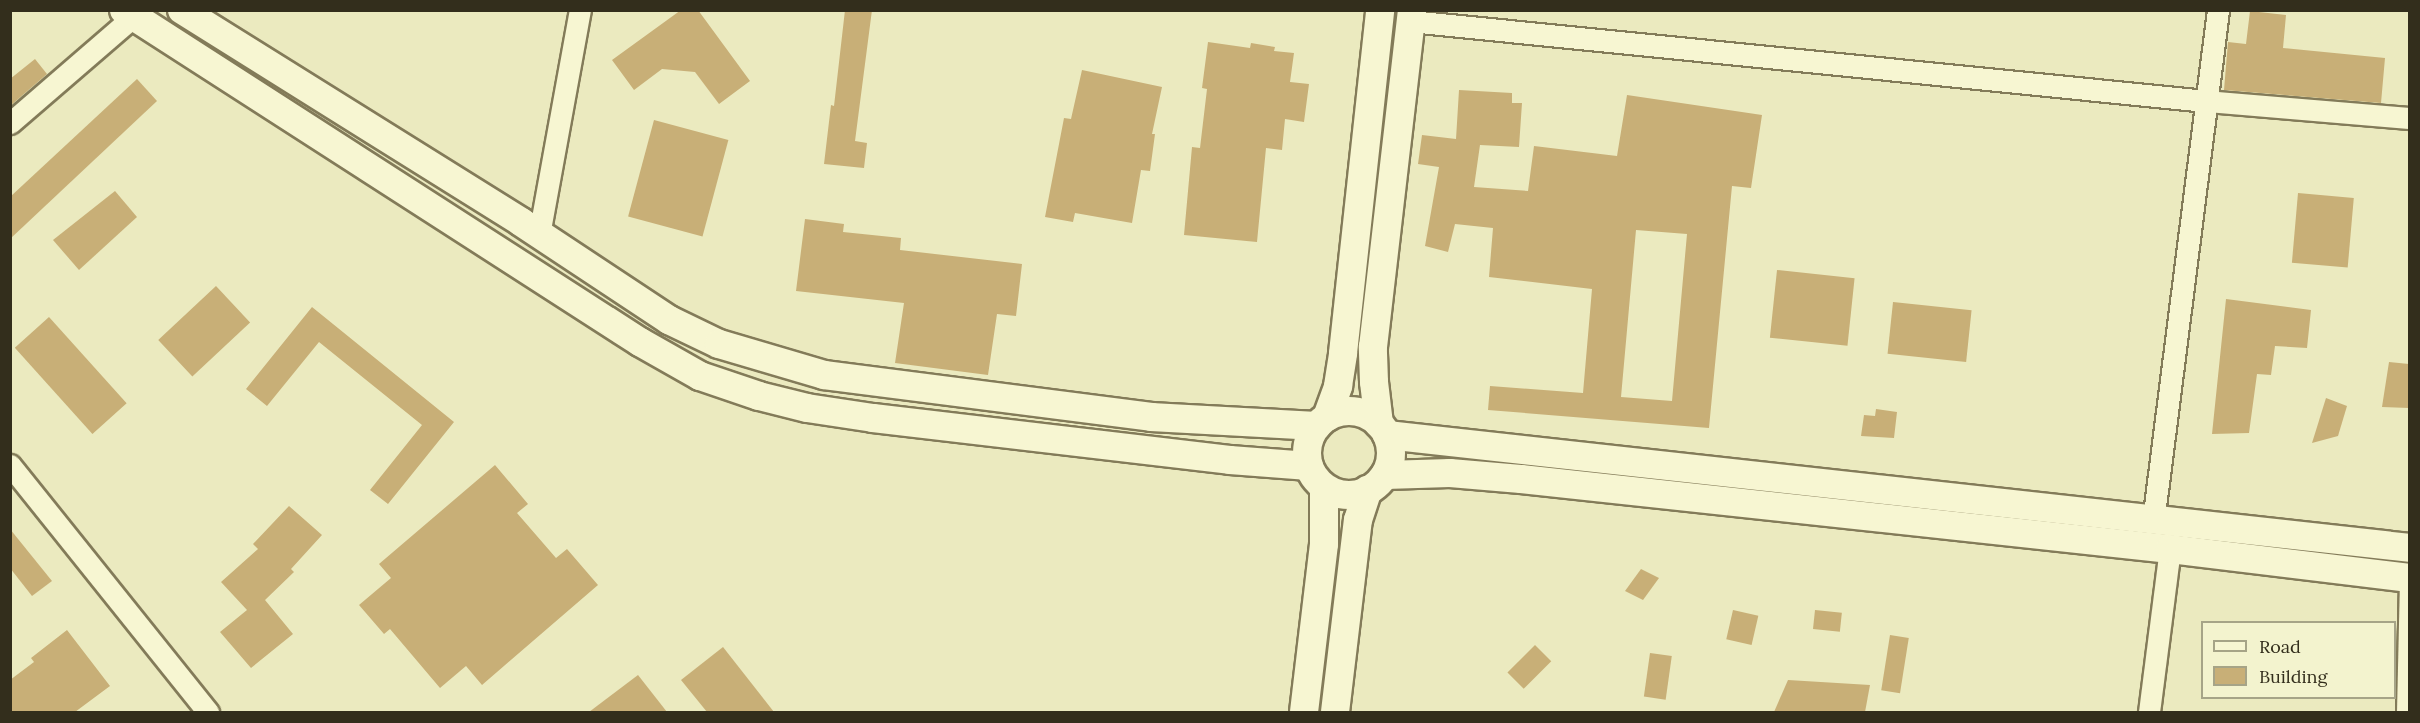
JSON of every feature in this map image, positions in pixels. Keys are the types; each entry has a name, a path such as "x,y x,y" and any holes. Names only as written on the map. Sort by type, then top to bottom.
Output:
{"main road":[{"path":"182,10 539,235 669,320 719,344 824,375 1151,417 1322,422 1341,412 1354,412 1368,416 1383,430 2153,522 2409,548"},
{"path":"1304,712 1324,544 1316,477 1307,452 1310,438 1322,422 1338,386 1380,10"},
{"path":"129,14 640,342 700,376 769,398 873,418 1230,460 1316,477 1337,494 1350,495 1376,483 1449,473 2170,549 2409,579"},
{"path":"1335,712 1358,520 1391,448 1383,430 1374,382 1373,347 1411,16"}],"street":[{"path":"539,235 580,10"},
{"path":"2153,522 2218,10"},
{"path":"10,123 129,14"},
{"path":"1411,16 2206,101 2409,118"},
{"path":"10,465 208,712"},
{"path":"2148,712 2170,549"},
{"path":"2407,712 2409,579"}],"building":[{"path":"681,10 698,10 750,81 719,104 695,72 662,69 634,90 612,60"},
{"path":"845,10 872,10 855,141 867,143 864,168 824,164 831,105 834,106"},
{"path":"2250,11 2286,15 2283,48 2385,58 2381,103 2224,90 2228,42 2246,44"},
{"path":"1208,42 1250,48 1251,43 1275,47 1274,51 1294,53 1290,82 1309,84 1304,122 1285,119 1282,150 1266,148 1257,242 1184,235 1192,147 1200,148 1207,89 1202,88"},
{"path":"35,59 47,74 10,106 10,79"},
{"path":"1082,70 1162,87 1152,134 1155,134 1150,171 1141,170 1132,223 1075,213 1073,222 1045,217 1064,118 1071,119"},
{"path":"137,79 157,101 10,239 10,197"},
{"path":"1459,90 1512,93 1512,103 1522,103 1519,147 1480,145 1474,187 1528,191 1534,146 1617,156 1627,95 1762,115 1751,188 1732,186 1709,428 1488,410 1490,386 1583,393 1592,289 1489,277 1493,228 1455,224 1448,252 1425,246 1439,167 1418,164 1422,135 1456,139","holes":["1636,230 1687,234 1672,401 1621,397"]},
{"path":"654,120 728,140 702,237 628,217"},
{"path":"115,191 137,217 79,270 53,240"},
{"path":"2298,193 2354,198 2348,268 2292,263"},
{"path":"805,219 844,224 843,232 901,238 900,250 1022,264 1016,316 997,314 988,375 895,363 904,303 796,291"},
{"path":"1777,270 1855,278 1847,346 1770,338"},
{"path":"216,286 250,323 192,376 158,340"},
{"path":"2226,299 2311,310 2307,348 2275,346 2271,375 2257,374 2249,433 2212,434"},
{"path":"1893,302 1972,310 1966,362 1888,354"},
{"path":"312,307 454,422 388,504 370,490 422,425 319,342 267,406 246,389"},
{"path":"49,317 127,403 92,434 15,348"},
{"path":"2389,362 2409,364 2409,408 2382,407"},
{"path":"2326,398 2347,406 2338,436 2312,443"},
{"path":"1876,409 1897,412 1894,438 1861,436 1864,415 1875,416"},
{"path":"495,465 528,504 517,513 556,558 567,549 598,585 482,685 466,666 440,688 390,629 384,634 359,605 391,578 379,564"},
{"path":"289,506 322,535 291,569 294,572 265,600 293,634 251,668 220,632 247,610 221,582 258,549 253,544"},
{"path":"10,529 52,581 32,596 10,568"},
{"path":"1641,569 1659,578 1643,600 1625,591"},
{"path":"1733,610 1758,616 1752,645 1726,639"},
{"path":"1815,610 1842,613 1840,632 1813,629"},
{"path":"67,630 110,686 75,712 10,712 10,680 34,662 31,658"},
{"path":"1890,635 1909,638 1900,693 1881,690"},
{"path":"1535,645 1551,661 1524,689 1507,673"},
{"path":"723,647 774,712 707,712 681,680"},
{"path":"1650,653 1672,656 1666,700 1644,697"},
{"path":"638,675 667,712 589,712"},
{"path":"1788,680 1870,685 1865,712 1774,712"}]}
